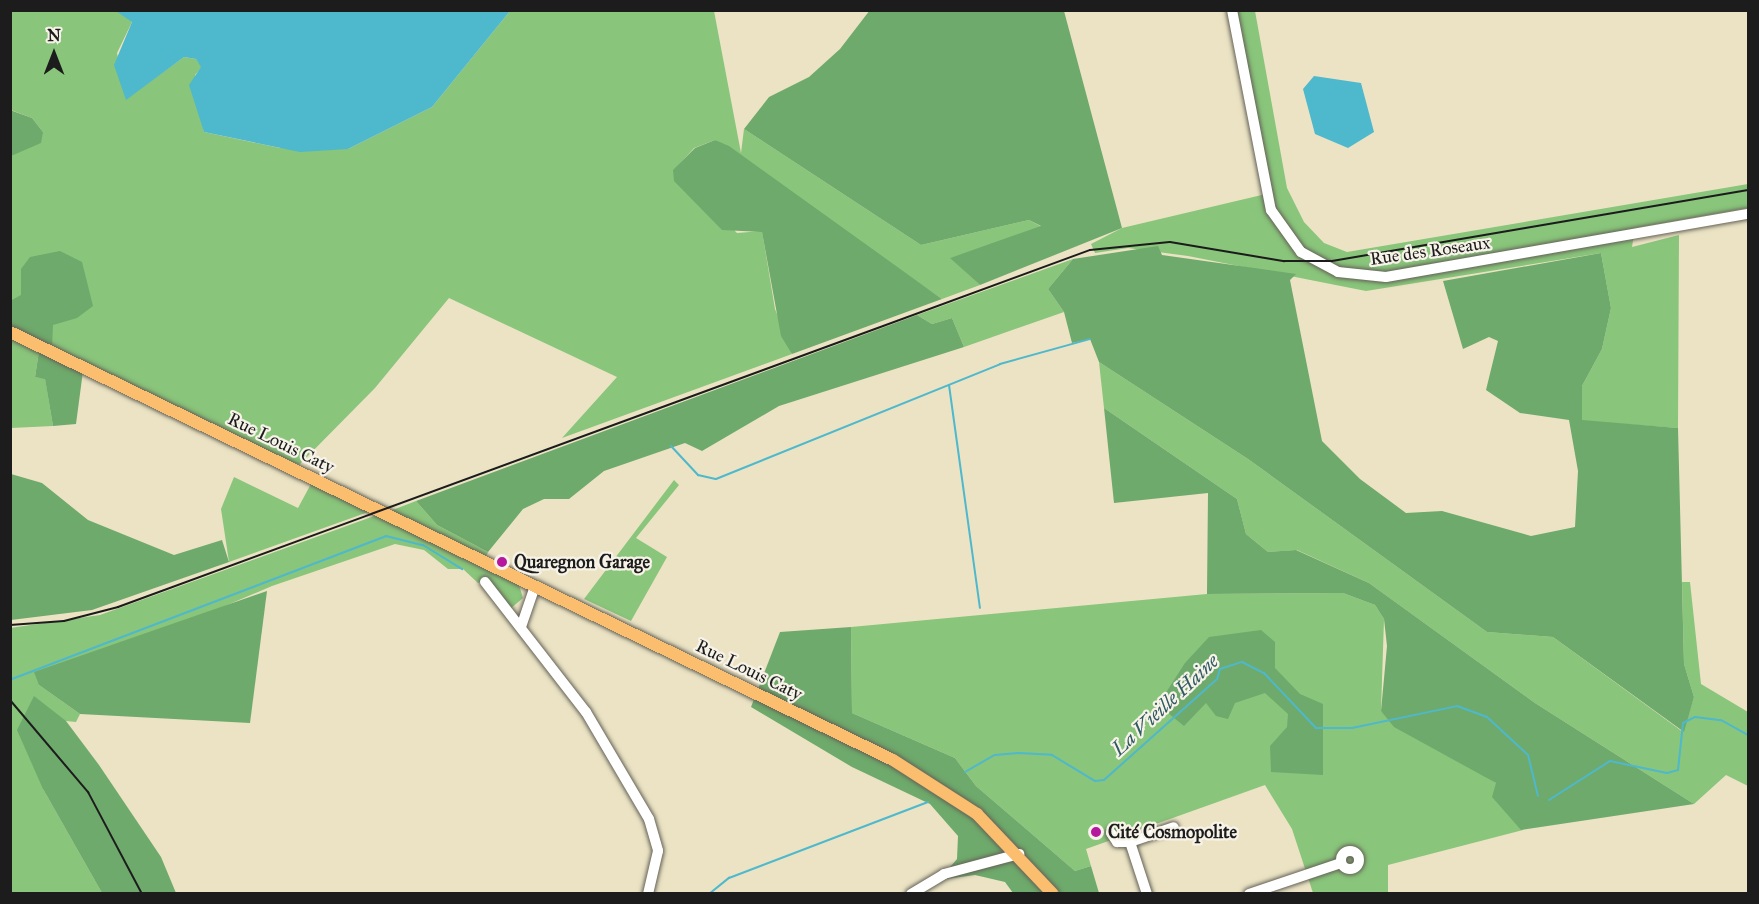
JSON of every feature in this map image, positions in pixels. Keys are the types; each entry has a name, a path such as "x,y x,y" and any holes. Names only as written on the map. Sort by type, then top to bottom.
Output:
{"main road":[{"name":"Rue Louis Caty","path":"10,332 535,586 945,790 1019,854 1053,894"}],"street":[{"name":"Rue des Roseaux","path":"1232,10 1272,210 1300,252 1338,272 1386,277 1749,214"},
{"path":"485,582 586,712 649,819 658,851 648,894"},
{"path":"521,627 535,586"},
{"path":"1111,833 1117,842 1130,842 1174,827"},
{"path":"1130,842 1147,894"},
{"path":"916,892 944,874 1019,854"},
{"path":"1249,894 1341,862"}],"green space":[{"path":"870,10 1064,11 1122,228 980,285 950,258 1041,226 1029,220 921,245 744,129 769,97 809,77 840,49"},
{"path":"10,11 121,11 132,22 117,53 126,99 184,57 196,59 202,67 195,75 204,132 280,148 348,149 432,107 510,11 714,11 741,153 744,129 921,245 1029,220 1042,227 951,258 980,285 942,299 715,140 694,148 674,170 737,233 762,231 775,309 792,354 562,438 617,377 449,298 375,388 299,465 11,332 11,156 43,132 32,118 11,110"},
{"path":"1232,11 1255,11 1287,188 1304,222 1324,243 1347,252 1748,184 1748,208 1635,228 1632,247 1679,235 1678,428 1582,421 1582,386 1602,349 1611,308 1601,253 1366,291 1188,256 1128,248 1095,253 1091,244 1122,228 1266,194"},
{"path":"10,110 32,118 43,132 41,143 11,156"},
{"path":"715,140 729,146 942,299 792,354 781,336 762,232 722,230 674,181 673,170 695,148"},
{"path":"1158,246 1162,255 1296,274 1290,280 1322,441 1360,479 1406,513 1442,511 1531,536 1575,527 1578,471 1569,420 1520,413 1486,390 1498,341 1489,337 1463,349 1443,281 1601,253 1611,308 1602,349 1582,386 1582,420 1678,428 1684,664 1694,697 1684,732 1553,637 1487,632 1248,459 1099,362 1090,339 1072,343 1064,312 1048,289 1073,259"},
{"path":"60,251 82,262 93,306 77,318 53,325 52,348 11,326 10,301 21,295 21,269 30,257"},
{"path":"1073,259 1048,289 1064,312 964,347 952,318 932,324 917,315"},
{"path":"917,315 932,324 952,318 964,347 779,406 702,451 685,443 604,471 569,499 544,499 523,509 488,552 437,525 416,501"},
{"path":"10,337 39,351 35,377 45,378 53,426 11,428"},
{"path":"39,351 83,371 76,424 53,426 45,379 35,377"},
{"path":"1099,362 1248,459 1487,632 1553,637 1683,732 1694,697 1684,664 1682,582 1690,582 1701,684 1748,712 1748,786 1726,775 1694,804 1535,703 1369,583 1297,550 1268,552 1246,534 1237,499 1104,408"},
{"path":"1104,408 1237,499 1246,534 1268,552 1296,550 1369,583 1535,703 1694,804 1521,830 1492,797 1496,783 1394,727 1381,711 1387,646 1384,619 1375,605 1343,593 1207,594 1208,493 1114,503"},
{"path":"11,474 42,483 88,520 174,555 222,540 229,562 92,610 11,620"},
{"path":"234,477 298,508 312,482 371,511 229,562 221,509"},
{"path":"674,480 679,485 636,538 667,557 631,621 584,599"},
{"path":"416,501 437,525 488,552 486,557 390,511"},
{"path":"377,515 519,585 523,598 510,609 485,579 478,583 463,569 448,569 424,550 395,544 272,586 39,685 80,714 76,722 66,721 43,789 102,893 11,893 10,628 100,615"},
{"path":"267,591 250,723 80,714 39,685 34,672"},
{"path":"1343,593 1375,605 1384,619 1381,711 1496,783 1523,830 1388,865 1388,893 1313,893 1292,829 1265,785 1086,849 1091,866 1075,871 976,786 955,758 852,713 851,627 1207,594"},
{"path":"851,627 852,713 955,758 976,786 1075,871 1091,866 1099,893 1013,893 1005,882 975,875 946,879 944,874 957,859 958,836 930,804 852,767 751,707 780,632"},
{"path":"1261,630 1275,642 1275,668 1300,694 1323,704 1323,775 1271,772 1270,746 1287,727 1288,714 1265,693 1235,703 1228,719 1216,716 1206,703 1184,726 1158,705 1185,663 1209,637"},
{"path":"34,696 66,721 99,765 161,857 176,893 102,893 43,789 17,730"}],"water":[{"path":"510,10 432,107 348,149 300,152 204,132 189,85 201,67 196,59 184,57 126,100 114,65 132,22 116,11"},
{"path":"1314,76 1361,83 1374,132 1348,148 1315,134 1303,89"}],"waterway":[{"path":"671,446 698,475 716,479 1000,364 1090,339"},
{"path":"949,385 980,608"},
{"path":"12,679 386,536 423,545 462,569"},
{"name":"La Vieille Haine","path":"965,772 995,755 1018,753 1052,755 1095,781 1104,780 1217,679 1220,669 1242,662 1264,673 1316,728 1352,728 1457,706 1487,717 1528,755 1538,796"},
{"path":"1549,800 1610,761 1667,773 1678,770 1683,723 1695,717 1721,720 1748,735"},
{"path":"709,894 729,878 928,802"}],"railway":[{"path":"10,625 64,621 118,607 1090,250 1170,242 1284,261 1332,261 1748,190"},
{"path":"10,700 88,792 142,894"}],"place":[{"name":"Quaregnon Garage","path":"502,562"},
{"name":"Cité Cosmopolite","path":"1096,832"}]}
